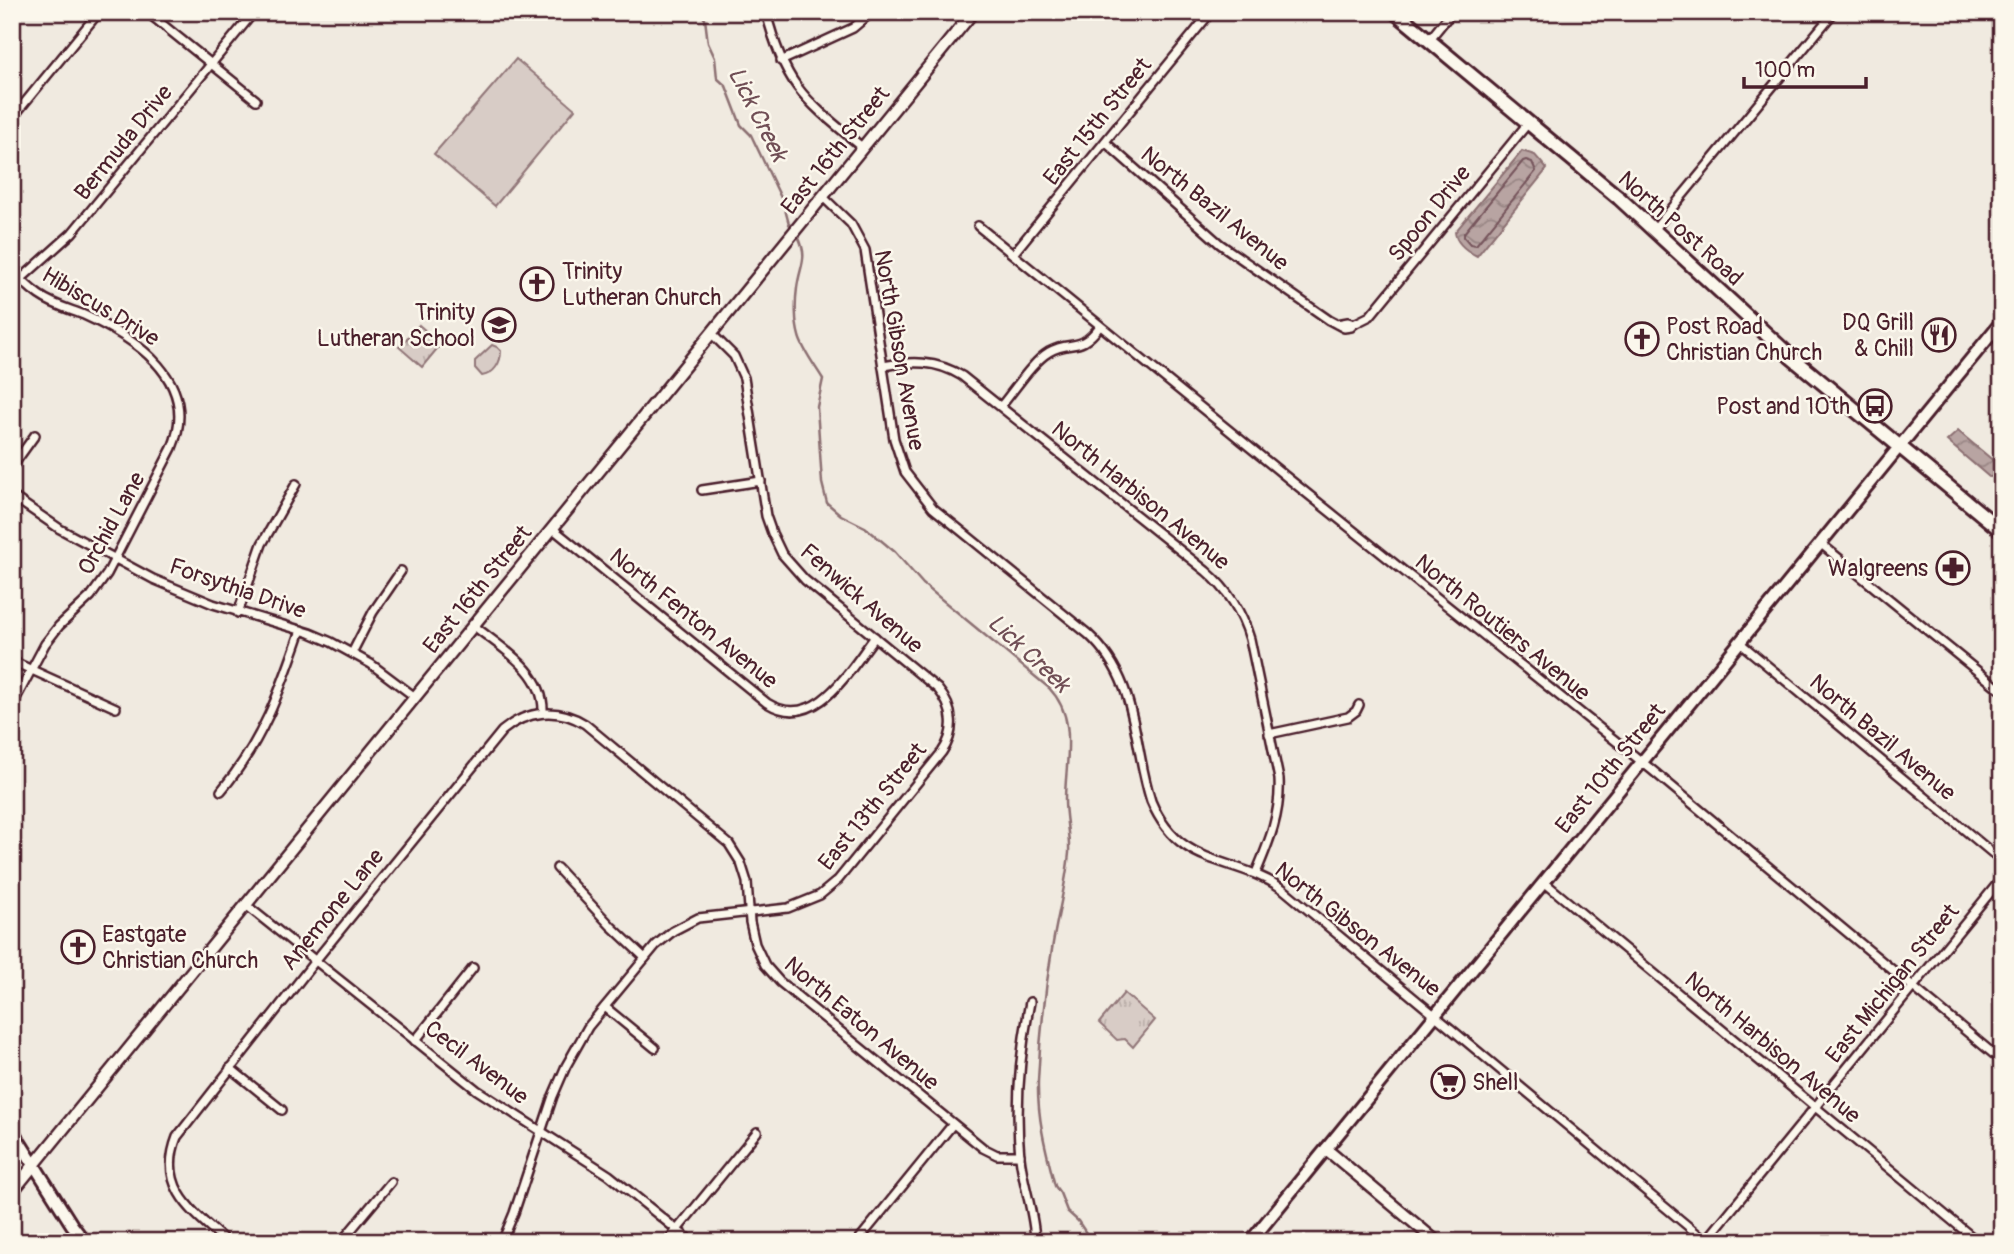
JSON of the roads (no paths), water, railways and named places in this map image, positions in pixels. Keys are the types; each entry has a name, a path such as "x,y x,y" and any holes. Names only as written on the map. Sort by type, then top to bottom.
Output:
{"main road":[{"name":"North Post Road","path":"1395,12 1529,122 1654,230 1790,356 2002,531"},
{"name":"East 10th Street","path":"1250,1242 2002,321"},
{"path":"12,1130 85,1242"}],"street":[{"path":"18,111 99,12"},
{"path":"147,12 256,100"},
{"name":"Bermuda Drive","path":"12,287 72,233 254,12"},
{"path":"766,12 781,61 790,79 807,100 862,147"},
{"path":"781,61 853,29 872,12"},
{"name":"East 16th Street","path":"12,1192 973,12"},
{"name":"East 15th Street","path":"1013,254 1211,12"},
{"path":"1429,40 1452,12"},
{"path":"1654,230 1834,12"},
{"name":"Spoon Drive","path":"1337,324 1348,328 1370,316 1529,122"},
{"name":"North Bazil Avenue","path":"1105,142 1220,244 1337,324"},
{"name":"North Gibson Avenue","path":"822,197 846,218 859,236 864,250 894,443 903,468 912,484 933,508 1088,634 1109,657 1130,701 1152,801 1157,815 1171,833 1184,846 1200,856 1256,873 1283,889 1706,1242"},
{"name":"North Routiers Avenue","path":"978,226 1641,763 2002,1061"},
{"name":"Hibiscus Drive","path":"12,269 21,280 46,299 103,325 151,356 173,387 180,417"},
{"path":"1002,406 1044,356 1059,348 1086,341 1100,326"},
{"name":"Fenwick Avenue","path":"711,333 731,353 744,377 768,523 777,544 804,580 943,695 950,709 952,727"},
{"name":"North Harbison Avenue","path":"883,366 915,362 941,365 962,376 1206,571 1224,590 1239,611 1248,632 1279,779 1279,800 1272,837 1256,873"},
{"name":"Orchid Lane","path":"12,706 49,638 96,590 115,559 172,448 180,417"},
{"path":"12,467 35,435"},
{"path":"702,490 761,481"},
{"path":"238,613 262,544 296,484"},
{"name":"Forsythia Drive","path":"12,496 60,530 181,592 238,613 300,630 352,653 415,696"},
{"name":"North Fenton Avenue","path":"552,528 777,708 800,711 818,704 827,697 875,638"},
{"path":"1820,543 2002,691"},
{"path":"352,653 373,612 401,571"},
{"path":"473,625 533,676 541,693 542,713"},
{"path":"221,790 258,740 280,692 300,630"},
{"name":"North Bazil Avenue","path":"1739,642 2002,860"},
{"path":"12,660 116,708"},
{"path":"1269,734 1348,717 1359,705"},
{"name":"North Eaton Avenue","path":"542,713 569,716 586,724 723,837 744,870 755,944 772,974 990,1152 1005,1156 1020,1155"},
{"name":"Anemone Lane","path":"227,1242 190,1209 180,1196 171,1171 172,1152 183,1127 502,731 517,720 542,713"},
{"name":"East 13th Street","path":"502,1242 565,1066 604,1007 645,958 667,935 689,922 709,916 796,906 814,899 832,886 942,752 952,727"},
{"path":"557,868 645,958"},
{"name":"East Michigan Street","path":"1706,1242 2002,878"},
{"name":"North Harbison Avenue","path":"1544,882 1978,1242"},
{"name":"Cecil Avenue","path":"246,905 477,1090 609,1175 692,1242"},
{"path":"415,1041 473,968"},
{"path":"1030,1002 1021,1061 1018,1110 1020,1155 1035,1242"},
{"path":"604,1007 655,1048"},
{"path":"230,1068 282,1110"},
{"path":"857,1242 953,1124"},
{"path":"667,1242 757,1132"},
{"path":"1326,1149 1437,1242"},
{"path":"341,1242 391,1182"}],"water":[{"path":"1522,151 1535,155 1547,169 1477,256 1460,244 1455,232"},
{"path":"1958,431 2002,468 2002,476 1989,477 1947,441"}],"waterway":[{"name":"Lick Creek","path":"701,14 705,19 708,43 715,58 717,78 726,86 741,125 751,135 792,227"},
{"name":"Lick Creek","path":"798,236 803,250 803,262 796,294 797,325 803,347 823,379 817,407 822,483 827,503 841,515 865,527 895,552 923,584 1049,688 1064,713 1068,741 1065,800 1069,853 1045,995 1038,1095 1043,1134 1055,1186 1067,1211 1078,1221 1092,1242"}],"place":[{"name":"Trinity Lutheran Church","path":"537,284"},
{"name":"Trinity Lutheran School","path":"499,325"},
{"name":"DQ Grill & Chill","path":"1939,335"},
{"name":"Post Road Christian Church","path":"1642,339"},
{"name":"Post and 10th","path":"1875,406"},
{"name":"Walgreens","path":"1953,568"},
{"name":"Eastgate Christian Church","path":"78,947"},
{"name":"Shell","path":"1448,1082"}]}
